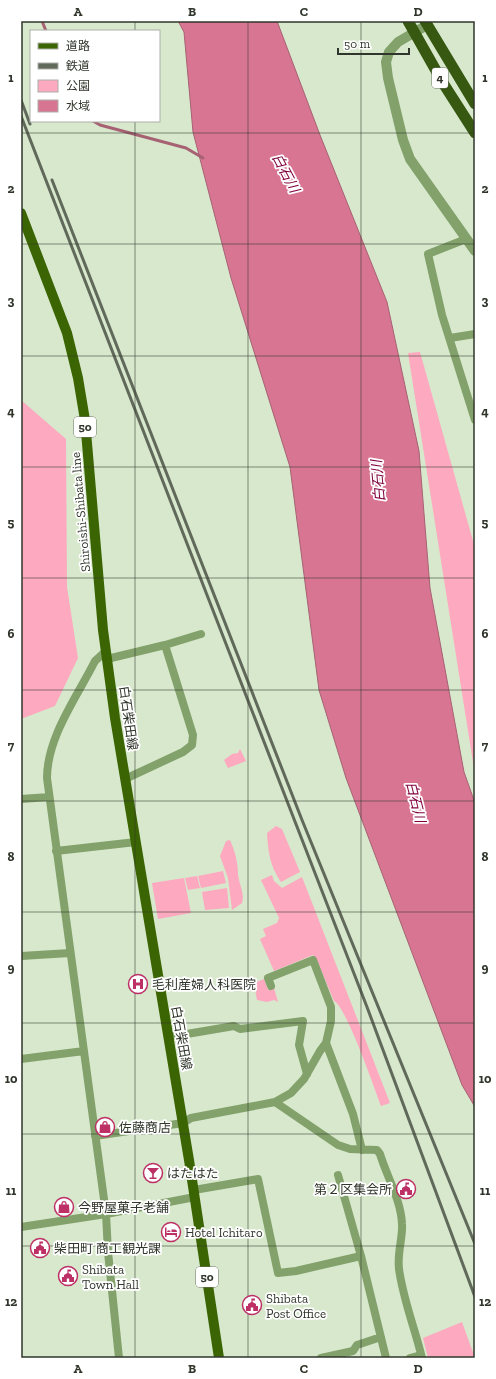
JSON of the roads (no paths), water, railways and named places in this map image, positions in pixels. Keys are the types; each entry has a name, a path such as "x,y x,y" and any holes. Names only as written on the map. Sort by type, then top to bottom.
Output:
{"highway":[{"name":"4","path":"408,21 443,84 475,133"},
{"name":"4","path":"428,22 475,104"}],"main road":[{"name":"Shiroishi-Shibata line","path":"21,213 67,333 75,364 85,420 106,655"},
{"name":"白石柴田線","path":"106,655 125,779 183,1123 219,1358"}],"street":[{"path":"428,22 398,42 387,57 388,78 395,111 410,159 466,239 474,248"},
{"path":"466,239 428,254 442,315 475,420"},
{"path":"450,338 475,334"},
{"path":"119,1358 108,1252 106,1214 56,851 49,797 47,762 52,744 95,661 106,655 164,645 201,634"},
{"path":"125,779 184,752 192,745 192,735 164,645"},
{"path":"21,799 49,797"},
{"path":"56,851 136,842"},
{"path":"21,956 70,953"},
{"path":"95,1136 183,1123 191,1118 275,1102 291,1093 304,1079 326,1043 331,1021 331,1007 313,960 268,978 271,986"},
{"path":"169,1037 234,1026 240,1029 303,1021 300,1045 306,1074"},
{"path":"326,1043 353,1114 362,1150"},
{"path":"21,1059 84,1051"},
{"path":"275,1102 333,1142 350,1149 377,1150 396,1199 402,1225 398,1248 399,1268 422,1356 410,1358"},
{"path":"338,1175 361,1256 386,1358"},
{"path":"21,1227 106,1214 258,1179 278,1272 296,1272 361,1256"},
{"path":"320,1358 353,1351 357,1345 381,1337"}],"water":[{"name":"白石川","path":"178,21 277,21 320,135 387,302 419,451 430,588 464,772 475,803 475,1107 462,1085 346,778 319,690 290,467 231,278 193,132 184,32"}],"waterway":[{"path":"42,21 46,30"},
{"path":"95,122 100,125 186,148 203,158"}],"railway":[{"path":"21,100 30,124"},
{"path":"21,116 367,1007 475,1297"},
{"path":"52,180 302,820 475,1244"}],"place":[{"name":"毛利産婦人科医院","path":"138,984"},
{"name":"佐藤商店","path":"105,1127"},
{"name":"はたはた","path":"153,1173"},
{"name":"第２区集会所","path":"406,1189"},
{"name":"今野屋菓子老舗","path":"64,1207"},
{"name":"Hotel Ichitaro","path":"171,1232"},
{"name":"柴田町 商工観光課","path":"40,1248"},
{"name":"Shibata Town Hall","path":"68,1276"},
{"name":"Shibata Post Office","path":"252,1305"}]}
